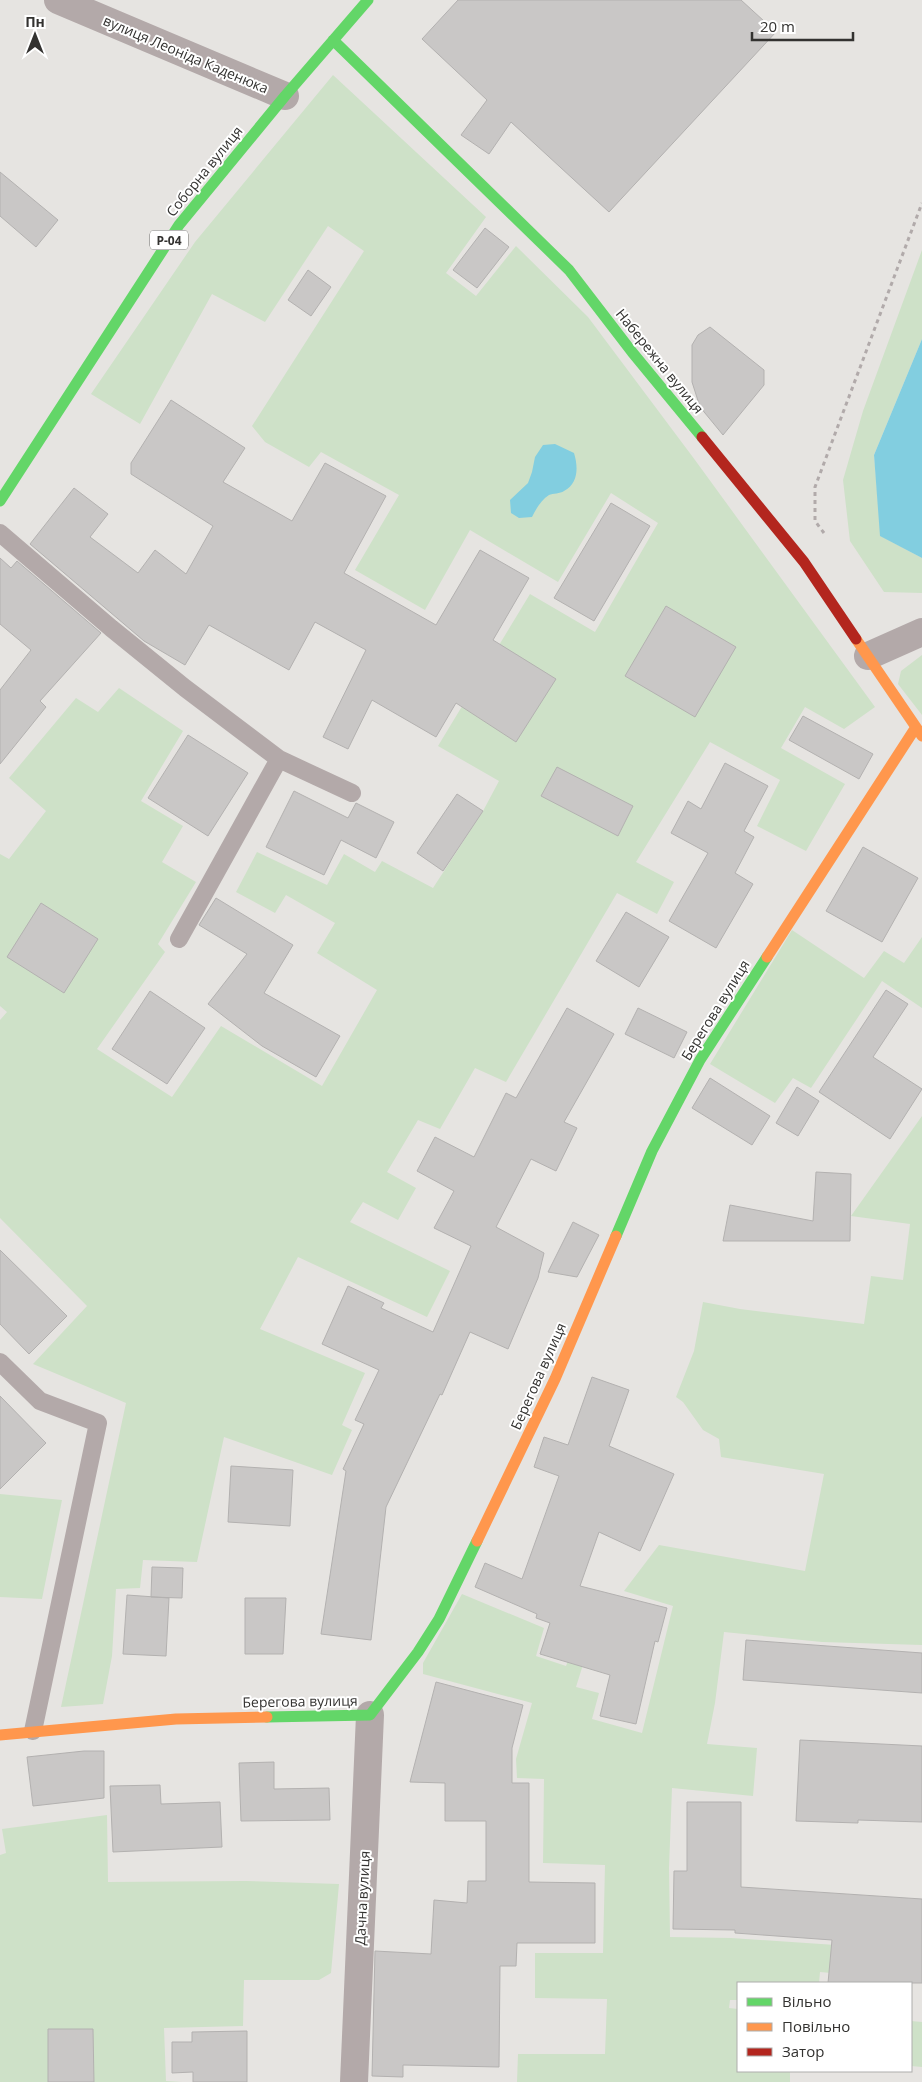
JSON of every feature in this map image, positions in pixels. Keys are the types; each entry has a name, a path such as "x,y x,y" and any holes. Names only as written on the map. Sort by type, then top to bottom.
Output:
{"street":[{"name":"вулиця Леоніда Каденюка","path":"58,0 285,96"},
{"name":"Соборна вулиця","path":"0,501 179,226 285,96 368,0"},
{"name":"Набережна вулиця","path":"333,40 570,270 632,352 804,562 919,732"},
{"path":"868,656 922,632"},
{"name":"Берегова вулиця","path":"0,1735 176,1719 370,1715 413,1659 439,1619 555,1379 652,1151 700,1060 919,732"},
{"name":"Дачна вулиця","path":"354,2082 370,1715"}],"lane":[{"path":"0,533 185,688 279,759 352,794"},
{"path":"179,939 279,759"},
{"path":"0,1362 40,1401 98,1423 33,1731"}],"path":[{"path":"826,537 815,521 815,487 922,204"}],"green space":[{"path":"333,75 486,217 446,273 476,296 516,246 588,317 875,707 844,729 805,707 781,748 845,784 806,851 757,826 780,780 710,742 636,862 674,882 657,914 617,893 506,1082 475,1068 440,1129 418,1120 387,1172 416,1188 398,1220 363,1202 350,1222 450,1271 427,1317 298,1257 260,1329 365,1373 342,1425 352,1430 332,1475 224,1437 197,1562 143,1560 140,1588 116,1589 112,1656 103,1704 61,1707 126,1403 33,1364 87,1306 0,1218 0,1020 7,1012 0,1006 0,854 9,859 46,811 9,778 76,698 98,712 119,688 183,731 141,801 183,826 162,862 196,882 158,944 165,952 97,1049 172,1097 221,1026 322,1086 377,990 317,953 335,923 286,895 275,913 236,892 257,852 327,885 344,854 375,872 382,861 433,888 483,811 499,781 438,746 530,594 595,632 658,523 611,493 558,582 470,530 425,610 355,570 399,495 321,452 309,467 265,442 252,426 364,251 328,226 265,322 212,294 140,424 91,394 195,242"},
{"path":"922,250 922,339 874,455 881,536 922,558 922,593 884,592 850,541 843,480 863,411"},
{"path":"922,655 922,715 898,684 901,671"},
{"path":"792,930 864,978 884,951 904,963 922,937 922,1008 882,981 811,1088 793,1078 775,1103 710,1064"},
{"path":"922,1116 922,1645 822,1642 724,1632 715,1703 707,1744 757,1748 753,1796 672,1788 669,1868 670,1937 731,1938 909,1950 905,1982 875,1982 876,1977 820,1972 819,1982 737,1982 737,2000 730,2000 729,2008 737,2009 737,2072 790,2072 790,2082 517,2082 518,2054 605,2054 607,1999 535,1998 535,1953 603,1953 605,1865 543,1863 544,1779 517,1778 516,1759 532,1703 423,1674 423,1663 462,1594 544,1628 536,1656 566,1666 575,1642 600,1610 576,1687 599,1693 592,1719 642,1733 673,1606 624,1591 659,1545 805,1571 824,1474 721,1457 719,1439 703,1430 683,1402 676,1397 694,1351 703,1302 740,1309 864,1324 871,1276 903,1280 910,1224 851,1216"},
{"path":"0,1494 62,1500 42,1599 0,1597"},
{"path":"107,1815 108,1882 245,1881 339,1884 331,1973 319,1980 244,1980 243,2026 164,2028 166,2081 182,2082 0,2082 0,1855 6,1853 2,1829"},
{"path":"912,2021 922,2022 922,2067 912,2066"}],"water":[{"path":"922,339 922,558 880,536 874,455"},
{"path":"555,444 574,453 577,469 575,479 569,488 561,493 551,494 546,497 532,517 519,518 511,513 510,500 528,483 535,457 543,445"}],"building":[{"path":"458,0 741,0 776,32 609,212 511,122 489,154 461,135 487,100 422,39"},
{"path":"0,172 58,220 36,247 0,216"},
{"path":"485,228 509,247 477,288 453,270"},
{"path":"308,270 331,287 311,316 288,300"},
{"path":"710,327 764,370 764,385 723,435 700,407 692,382 692,345 698,335"},
{"path":"171,400 245,448 223,482 292,521 325,463 386,496 344,573 436,625 480,550 529,578 493,640 556,679 516,742 456,703 436,737 372,700 348,749 323,737 366,650 315,622 289,670 209,625 185,665 144,641 30,544 74,488 108,514 90,537 138,573 155,550 186,574 213,526 131,474 131,463"},
{"path":"611,503 650,526 594,621 554,598"},
{"path":"0,558 11,568 17,561 101,633 40,701 46,707 0,764 0,690 31,650 0,624"},
{"path":"666,606 736,647 695,717 625,676"},
{"path":"803,716 873,754 859,779 789,740"},
{"path":"188,735 248,773 208,836 148,798"},
{"path":"725,763 768,786 744,831 754,837 735,873 753,884 716,948 669,921 708,853 671,833 688,801 701,809"},
{"path":"557,767 633,806 618,836 541,796"},
{"path":"294,791 348,818 356,803 394,822 376,858 341,840 324,875 266,847"},
{"path":"457,794 483,811 443,871 417,853"},
{"path":"863,847 918,878 882,942 826,911"},
{"path":"216,898 293,945 264,993 340,1036 316,1077 262,1046 208,1004 247,954 199,925"},
{"path":"41,903 98,939 64,993 7,957"},
{"path":"626,912 669,937 639,987 596,961"},
{"path":"886,990 908,1004 873,1057 922,1089 890,1139 819,1092"},
{"path":"150,991 205,1028 167,1084 112,1049"},
{"path":"567,1008 614,1034 564,1122 577,1128 556,1171 531,1159 496,1227 544,1253 538,1278 508,1349 470,1332 442,1395 440,1394 386,1507 371,1640 321,1634 346,1471 343,1469 364,1424 355,1420 379,1370 322,1344 348,1286 384,1303 381,1308 433,1332 471,1246 434,1228 454,1191 417,1171 435,1137 474,1157 506,1093 516,1098"},
{"path":"638,1008 687,1032 674,1058 625,1034"},
{"path":"710,1078 770,1116 752,1145 692,1108"},
{"path":"797,1087 819,1101 798,1136 776,1123"},
{"path":"816,1172 851,1174 850,1241 723,1241 730,1205 813,1221"},
{"path":"573,1222 599,1235 577,1277 548,1272"},
{"path":"0,1250 67,1316 29,1354 0,1324"},
{"path":"592,1377 629,1390 609,1446 674,1474 640,1551 599,1532 580,1586 667,1608 658,1642 655,1641 636,1724 600,1716 610,1675 540,1654 550,1623 536,1618 537,1614 475,1587 485,1563 522,1579 559,1476 534,1467 544,1437 568,1445"},
{"path":"0,1396 46,1443 0,1489"},
{"path":"231,1466 293,1470 290,1526 228,1522"},
{"path":"152,1567 183,1568 182,1598 151,1597"},
{"path":"127,1595 169,1598 166,1656 123,1654"},
{"path":"245,1598 286,1598 283,1654 245,1654"},
{"path":"746,1640 922,1653 922,1693 743,1680"},
{"path":"436,1682 523,1705 512,1748 512,1783 529,1783 529,1882 595,1883 595,1943 517,1943 516,1966 500,1966 499,2067 403,2065 403,2077 372,2076 375,1951 431,1954 434,1900 467,1903 468,1881 486,1881 486,1821 445,1821 445,1783 410,1782"},
{"path":"800,1740 922,1746 922,1822 858,1820 858,1823 796,1821"},
{"path":"84,1751 104,1751 104,1798 33,1806 27,1757"},
{"path":"274,1762 274,1789 329,1788 330,1820 241,1821 239,1763"},
{"path":"160,1785 161,1804 220,1802 222,1847 113,1852 110,1786"},
{"path":"687,1802 741,1802 741,1887 922,1899 922,1983 828,1982 832,1940 735,1933 735,1930 673,1929 674,1871 687,1871"},
{"path":"48,2029 93,2029 94,2082 48,2082"},
{"path":"247,2031 247,2082 193,2082 193,2072 172,2073 172,2042 192,2042 192,2032"}],"traffic: fast":[{"path":"0,501 179,225 285,96 368,0"},
{"path":"333,40 569,270 632,352 702,437"},
{"path":"616,1236 652,1151 700,1060 767,957"},
{"path":"267,1717 370,1715 418,1652 439,1619 477,1541"}],"traffic: slow":[{"path":"856,639 922,736"},
{"path":"767,957 916,727"},
{"path":"477,1541 555,1379 616,1236"},
{"path":"0,1735 176,1719 267,1717"}],"traffic: jam":[{"path":"702,437 804,562 856,639"}]}
